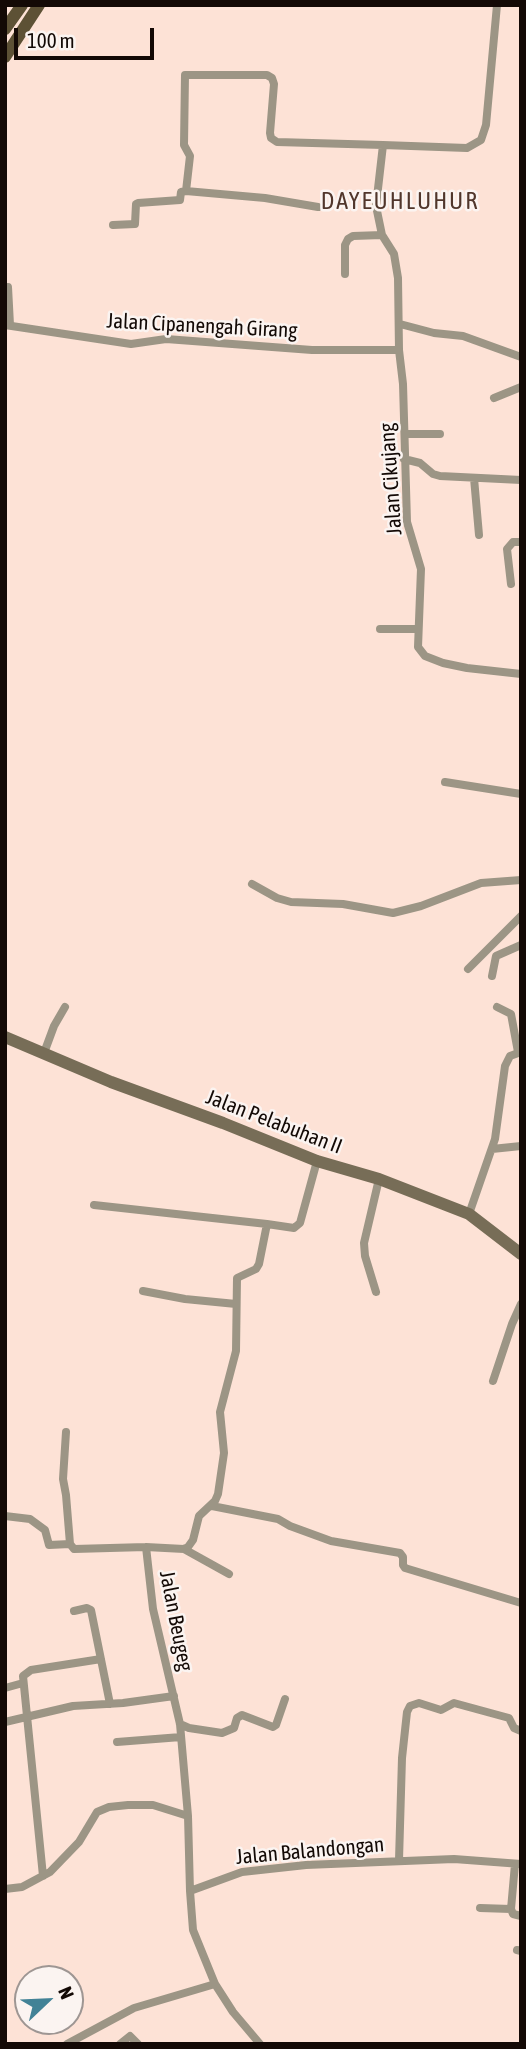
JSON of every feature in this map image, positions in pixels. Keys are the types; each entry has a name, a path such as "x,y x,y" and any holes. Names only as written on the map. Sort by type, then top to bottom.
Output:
{"main road":[{"path":"5,29 22,5"},
{"path":"5,57 39,5"},
{"name":"Jalan Pelabuhan II","path":"5,1037 317,1161 379,1179 470,1213 521,1254"}],"street":[{"path":"186,191 190,156 184,145 186,75 267,75 272,78 274,84 270,133 271,138 277,142 467,148 481,140 486,125 497,5"},
{"name":"Jalan Cikujang","path":"383,145 376,206 382,234 395,261 400,324 398,350 403,384 407,522 421,569 418,629 420,652 432,660 467,668 521,674"},
{"path":"113,225 135,224 138,202 180,200 181,192 186,191 318,206"},
{"path":"345,274 345,245 348,239 353,236 382,234"},
{"path":"7,325 8,287"},
{"path":"400,324 434,333 463,336 521,357"},
{"name":"Jalan Cipanengah Girang","path":"7,325 131,344 166,339 312,350 398,350"},
{"path":"494,398 521,387"},
{"path":"404,433 440,434"},
{"path":"404,459 419,463 433,474 521,480"},
{"path":"474,478 480,535"},
{"path":"511,584 507,549 513,542 521,542"},
{"path":"380,629 418,629"},
{"path":"445,782 521,794"},
{"path":"252,884 290,902 343,904 393,913 421,906 481,883 521,880"},
{"path":"468,969 521,916"},
{"path":"492,976 496,956 521,945"},
{"path":"44,1053 54,1026 65,1007"},
{"path":"470,1213 492,1149 505,1066 510,1056 519,1052 510,1014 497,1007"},
{"path":"492,1149 521,1146"},
{"path":"94,1205 297,1227 317,1161"},
{"path":"376,1292 365,1256 364,1243 379,1179"},
{"name":"Jalan Beugeg","path":"188,1816 180,1724 153,1609 146,1547 184,1549 193,1540 199,1516 203,1510 212,1506 218,1494 224,1437 220,1412 236,1351 237,1278 256,1269 267,1224"},
{"path":"143,1291 185,1299 236,1304"},
{"path":"493,1381 521,1304"},
{"path":"66,1432 63,1479 70,1544 74,1549 146,1547"},
{"path":"212,1506 278,1519 331,1541 399,1552 403,1555 402,1563 405,1568 521,1603"},
{"path":"5,1516 30,1519 46,1530 50,1545 70,1544"},
{"path":"184,1549 229,1574"},
{"path":"74,1611 90,1609 110,1704"},
{"path":"43,1876 23,1676 27,1671 100,1659"},
{"path":"5,1688 23,1683"},
{"path":"5,1722 73,1706 174,1696"},
{"path":"180,1724 222,1733 234,1728 237,1718 242,1715 273,1727 285,1699"},
{"path":"399,1860 402,1758 410,1706 419,1703 441,1710 454,1703 509,1718 515,1729 521,1731"},
{"path":"117,1742 181,1737"},
{"path":"5,1889 22,1886 43,1876 79,1843 92,1819 104,1808 153,1805 188,1816 193,1930 215,1984 233,2012 260,2044"},
{"name":"Jalan Balandongan","path":"190,1891 242,1872 306,1865 399,1860 518,1864"},
{"path":"518,1864 510,1909 513,1914 521,1916"},
{"path":"481,1908 510,1909"},
{"path":"67,2044 134,2008 215,1984"},
{"path":"120,2044 130,2036 138,2044"}],"district":[{"name":"DAYEUHLUHUR","path":"400,201"}]}
